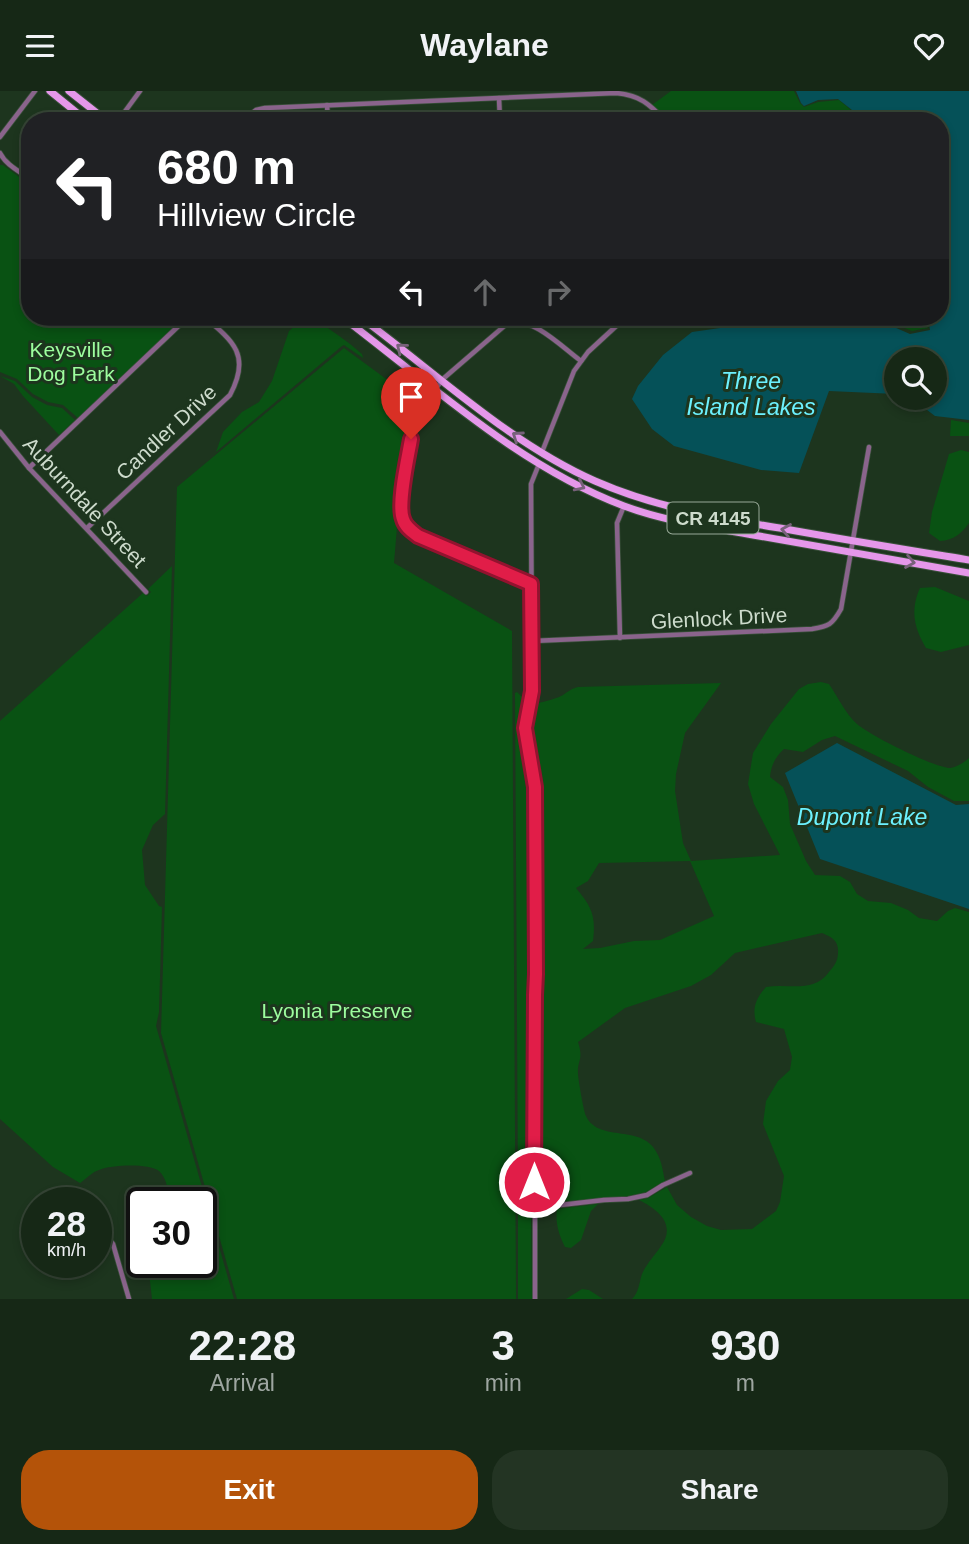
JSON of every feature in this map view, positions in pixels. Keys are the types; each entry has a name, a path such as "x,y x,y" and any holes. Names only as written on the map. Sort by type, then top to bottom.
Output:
{"main road":[{"path":"50,91 77,112"},
{"path":"69,91 96,112"},
{"name":"CR 4145","path":"354,326 434,389 539,464 624,506 687,523 969,573"},
{"name":"CR 4145","path":"372,326 516,436 594,481 683,511 969,560"},
{"path":"539,464 557,461"}],"street":[{"path":"0,137 35,91"},
{"path":"124,112 140,91"},
{"path":"253,112 265,108 625,94 649,104 657,112"},
{"path":"499,98 500,112"},
{"path":"327,105 327,112"},
{"path":"0,153 10,166 21,172"},
{"path":"29,468 179,326"},
{"name":"Candler Drive","path":"87,528 230,394 240,371 236,348 228,336 215,326"},
{"path":"504,326 442,380 414,416 401,505 403,519 409,529 418,536 531,584"},
{"path":"532,326 581,361"},
{"path":"542,453 574,371 617,326"},
{"name":"Auburndale Street","path":"0,432 29,468 146,592"},
{"name":"Glenlock Drive","path":"532,641 811,629 825,627 834,622 841,609 869,447"},
{"path":"535,1299 535,787 525,728 532,691 531,484 539,464"},
{"path":"620,638 617,523 624,506"},
{"path":"534,1208 646,1195 690,1173"},
{"path":"112,1243 129,1299"}],"green space":[{"path":"671,91 794,91 804,107 818,102 839,100 851,112 659,112 652,105"},
{"name":"Keysville Dog Park","path":"0,165 3,165 21,178 21,326 175,326 78,418 63,405 48,402 33,394 17,379 0,372"},
{"path":"294,326 324,326 362,354 363,358 342,346 216,452 223,432 242,412 259,402 272,381 289,331"},
{"path":"900,326 928,326 928,328 912,331"},
{"name":"Lyonia Preserve","path":"344,348 408,395 394,563 512,631 516,1299 237,1299 217,1229 217,1187 205,1187 161,1033 177,487"},
{"path":"0,376 15,381 32,397 47,405 62,408 75,420 59,435 14,384"},
{"path":"951,420 969,423 969,436 950,436"},
{"path":"961,450 969,452 969,523 957,536 940,541 929,533 932,512 949,454"},
{"path":"172,566 165,814 153,825 142,850 145,885 162,907 159,1012 156,1026 202,1187 167,1187 164,1178 154,1168 129,1166 105,1168 94,1172 80,1183 53,1167 0,1119 0,721 143,593 147,596 151,592 148,589"},
{"path":"935,587 969,601 969,645 941,652 926,648 916,626 915,604 920,588"},
{"path":"721,683 685,733 676,774 675,791 683,843 691,861 780,855 754,804 748,784 753,753 771,724 799,689 808,684 829,684 857,724 874,736 917,757 950,768 969,758 969,801 954,801 928,787 908,771 835,736 822,740 803,752 784,749 774,762 770,777 783,787 788,800 790,824 815,875 840,876 850,882 857,894 868,901 891,903 919,918 937,921 955,908 969,912 969,1299 632,1299 644,1270 661,1246 667,1231 663,1218 639,1200 667,1187 677,1205 691,1217 721,1230 752,1229 776,1211 784,1176 763,1124 766,1101 778,1081 790,1070 792,1057 784,1029 756,1022 755,1008 757,999 766,987 808,985 823,979 836,961 838,949 834,940 822,933 735,953 711,975 691,986 625,1008 578,1042 578,1077 586,1116 592,1124 601,1129 643,1139 651,1145 659,1158 665,1181 646,1192 628,1196 556,1202 554,1196 541,1192 537,1186 536,1205 531,1205 532,1299 518,1299 515,693 533,703 557,698 578,687","holes":["690,861 714,916 660,940 583,949 593,941 594,925 589,907 576,888 588,881 599,863"]},
{"path":"598,1204 591,1211 581,1240 571,1248 565,1247 558,1229 557,1209"},
{"path":"217,1240 234,1299 152,1299 149,1278 217,1278"},
{"path":"582,1289 589,1290 603,1299 566,1299"}],"water":[{"name":"Three Island Lakes","path":"796,91 969,91 969,420 935,416 927,410 947,410 947,347 884,347 884,393 829,391 799,473 761,470 674,446 652,429 632,399 638,386 663,355 692,332 734,326 892,326 910,334 930,330 929,326 949,326 949,112 852,112 838,99 818,100 804,106"},
{"name":"Dupont Lake","path":"837,743 956,805 969,804 969,909 820,859 785,773"}],"route":[{"path":"411,439 401,505 403,519 409,529 418,536 531,584 532,691 525,728 535,787 534,1182"}]}
